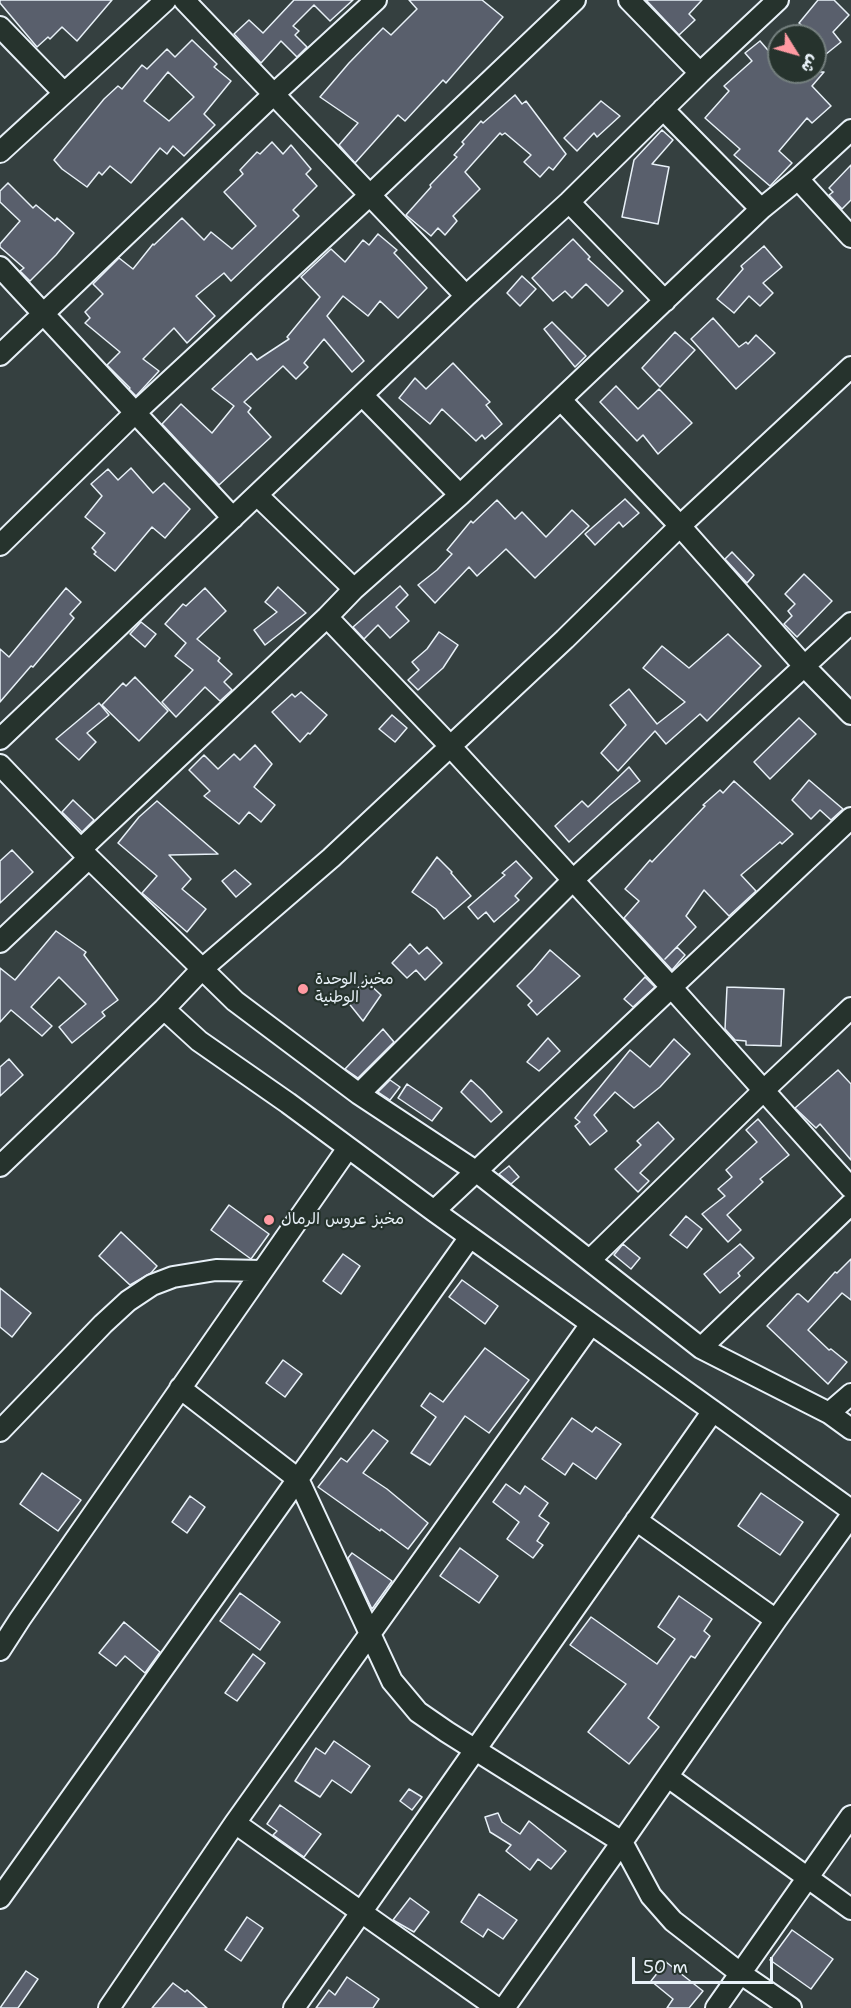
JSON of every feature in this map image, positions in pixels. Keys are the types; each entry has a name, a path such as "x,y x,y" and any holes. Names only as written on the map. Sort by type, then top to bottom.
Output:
{"street":[{"path":"0,152 166,0"},
{"path":"184,0 466,296"},
{"path":"0,356 274,94 376,0"},
{"path":"0,545 136,412 370,195 575,0"},
{"path":"629,0 700,73"},
{"path":"0,740 466,296 569,202 778,0"},
{"path":"0,27 64,93"},
{"path":"663,109 761,209"},
{"path":"0,942 85,853 354,589 460,495 761,209 798,179 851,130"},
{"path":"798,179 851,237"},
{"path":"569,202 664,301"},
{"path":"0,267 233,518"},
{"path":"0,1166 164,1009 201,970 331,858 565,639 680,526 851,368"},
{"path":"362,395 460,495"},
{"path":"561,400 680,526 805,667 851,714"},
{"path":"257,495 354,589"},
{"path":"327,617 573,880 851,1188"},
{"path":"358,1094 573,880 851,623"},
{"path":"1,768 201,970 235,1001 358,1094 477,1172 701,1348 829,1413 851,1429"},
{"path":"434,1211 851,818"},
{"path":"590,1260 851,1008"},
{"path":"164,1009 199,1041 851,1510"},
{"path":"0,1650 348,1148"},
{"path":"701,1348 851,1204"},
{"path":"0,1898 470,1238"},
{"path":"0,1431 103,1324 128,1301 152,1285 173,1277 216,1270 262,1271"},
{"path":"109,2008 235,1823 591,1324"},
{"path":"180,1388 298,1479 392,1681 418,1712 622,1842 651,1896 673,1921 740,1973 791,2008"},
{"path":"829,1413 851,1394"},
{"path":"294,2008 713,1411"},
{"path":"504,2008 851,1516"},
{"path":"636,1521 776,1620"},
{"path":"668,1777 851,1909"},
{"path":"716,2008 851,1816"},
{"path":"235,1823 497,2008"}],"building":[{"path":"0,0 112,0 77,41 62,27 50,39 48,37 37,47 0,3"},
{"path":"294,0 353,0 330,21 314,5 293,26 299,31 295,35 307,47 297,57 281,41 261,63 234,34 249,20 263,33"},
{"path":"409,0 482,0 503,17 446,83 443,80 405,121 398,115 355,163 339,145 358,123 320,97 383,28 391,35 417,9"},
{"path":"646,0 702,0 689,14 695,20 679,35"},
{"path":"818,0 834,0 849,15 833,32 841,42 827,53 827,24 799,23"},
{"path":"192,40 217,64 214,67 231,81 204,114 215,125 184,156 173,146 167,154 160,148 131,183 110,166 102,175 99,172 87,187 62,169 54,160 104,99 118,86 122,89 142,65 147,69 167,49 175,57","holes":["168,72 194,97 169,121 144,101"]},
{"path":"760,41 767,49 767,84 814,84 812,86 831,106 812,123 807,118 779,151 792,163 770,186 734,155 740,149 705,118 729,91 724,86 752,61 745,53"},
{"path":"515,95 522,104 526,101 566,154 553,170 549,167 540,177 524,162 531,155 505,133 502,135 500,133 465,172 480,189 453,216 457,221 445,235 438,228 431,236 406,215 457,157 454,155 464,144 462,142 481,121 483,123"},
{"path":"601,101 620,116 597,137 594,133 577,151 564,138"},
{"path":"662,130 673,140 652,164 669,167 658,224 622,217 634,160"},
{"path":"272,142 283,154 291,145 311,169 306,174 317,186 293,210 299,216 231,281 224,273 196,296 215,316 187,343 174,328 143,359 159,371 136,396 107,365 120,352 85,323 90,318 85,312 103,294 93,284 119,258 133,269 153,244 182,218 204,240 211,232 232,249 256,226 224,192 243,174 240,170 257,152 260,154"},
{"path":"851,165 851,200 842,209 829,195 833,192 829,188"},
{"path":"8,183 33,208 36,205 55,221 57,218 74,233 30,281 20,271 24,268 0,247 0,244 20,221 0,202 0,191"},
{"path":"378,234 397,250 394,253 427,288 398,318 380,301 368,316 343,296 327,316 364,361 352,372 324,339 304,363 308,367 296,379 283,366 244,402 251,408 248,412 271,437 219,485 162,424 181,404 212,433 234,406 212,389 251,353 257,360 289,339 287,337 320,297 301,277 331,249 345,262 363,240 369,245"},
{"path":"573,239 590,257 588,259 623,291 608,306 586,284 572,298 565,291 553,301 532,278"},
{"path":"764,246 782,267 763,283 773,293 760,306 749,296 734,313 717,299 743,269 741,266"},
{"path":"522,276 536,289 520,306 507,293"},
{"path":"713,318 739,347 746,342 748,344 756,335 775,353 736,389 691,339"},
{"path":"552,322 586,356 575,367 544,329"},
{"path":"675,332 695,350 660,387 642,368"},
{"path":"453,363 490,402 486,405 502,424 485,439 482,435 476,441 442,409 430,424 399,398 415,378 426,389"},
{"path":"616,386 638,409 659,389 692,423 658,454 643,435 637,441 600,402"},
{"path":"131,468 153,493 164,483 190,509 165,538 152,527 115,571 94,554 96,552 92,548 105,533 85,517 102,496 91,484 108,469 118,480"},
{"path":"625,499 639,513 623,527 619,522 595,545 585,534"},
{"path":"497,500 515,519 522,512 546,537 572,510 589,526 535,578 506,549 477,576 469,567 435,603 418,585 452,554 447,550 471,521 473,523"},
{"path":"732,552 754,575 747,583 725,559"},
{"path":"804,574 832,601 797,637 784,624 792,616 788,611 795,604 785,594"},
{"path":"400,586 408,595 396,607 409,621 390,638 378,625 364,639 353,627"},
{"path":"278,587 306,613 265,645 254,630 277,612 265,602"},
{"path":"66,588 81,602 70,614 74,618 0,702 0,649 9,657"},
{"path":"205,588 226,611 197,639 220,658 218,661 232,674 224,682 232,690 220,701 205,687 176,717 162,702 193,670 175,656 186,643 165,624 183,604 186,606"},
{"path":"141,622 156,634 145,647 130,634"},
{"path":"439,632 458,645 443,668 418,690 408,680 419,670 412,662 427,649"},
{"path":"728,634 761,666 707,721 700,714 666,744 655,731 618,771 601,753 626,725 610,705 629,689 657,724 685,702 643,668 662,646 689,668"},
{"path":"135,677 168,711 139,741 102,705 123,683 126,686"},
{"path":"301,692 327,715 300,742 272,712 292,694 295,697"},
{"path":"99,703 109,715 87,733 96,742 79,760 56,739"},
{"path":"392,715 407,728 395,742 379,729"},
{"path":"799,718 816,734 770,779 754,762"},
{"path":"255,745 272,764 254,787 275,805 261,822 249,812 239,824 204,796 210,791 189,770 204,755 218,769 234,754 240,760"},
{"path":"629,767 640,781 569,842 555,826 582,801 588,807"},
{"path":"809,780 843,809 831,820 820,810 811,819 792,800"},
{"path":"734,781 793,834 741,875 756,891 729,916 704,890 686,916 696,927 665,959 677,947 685,955 672,970 624,918 639,901 625,889 650,860 652,862 705,806 703,805 720,790 723,793"},
{"path":"73,800 94,820 82,832 62,812"},
{"path":"157,801 218,854 169,855 191,879 182,889 206,909 187,932 142,893 157,876 118,843 139,817"},
{"path":"12,850 33,872 0,903 0,861"},
{"path":"437,857 471,896 444,919 436,909 412,892"},
{"path":"516,861 532,878 515,896 519,900 494,922 486,912 478,919 468,907 505,875 502,873"},
{"path":"235,870 251,884 236,897 222,881"},
{"path":"56,931 86,952 84,955 118,1000 102,1012 105,1016 72,1043 59,1027 86,1004 59,977 31,1007 52,1026 42,1036 11,1010 0,1022 0,968 15,980"},
{"path":"410,944 419,954 427,947 442,963 425,980 416,970 407,978 392,963"},
{"path":"550,950 580,976 537,1015 528,1005 532,1001 517,986"},
{"path":"645,977 655,987 633,1007 624,999"},
{"path":"365,980 381,995 363,1021 347,1001"},
{"path":"727,987 784,989 781,1046 746,1045 746,1041 735,1040 725,1029"},
{"path":"383,1029 394,1042 358,1078 345,1069"},
{"path":"548,1038 560,1051 539,1071 527,1062"},
{"path":"674,1039 690,1054 660,1087 634,1108 615,1092 594,1115 607,1131 590,1145 575,1126 580,1122 575,1118 630,1050 650,1067"},
{"path":"9,1059 23,1075 0,1096 0,1067"},
{"path":"838,1070 851,1084 851,1160 820,1124 816,1128 795,1108"},
{"path":"390,1080 400,1087 390,1100 378,1092"},
{"path":"471,1080 502,1112 491,1122 461,1092"},
{"path":"407,1084 442,1108 432,1121 398,1098"},
{"path":"758,1119 789,1155 760,1179 763,1182 727,1215 741,1230 728,1242 702,1214 725,1196 718,1189 732,1177 726,1170 757,1142 746,1130"},
{"path":"658,1122 674,1139 640,1173 649,1181 638,1192 615,1169 641,1145 637,1141"},
{"path":"509,1166 519,1177 511,1184 499,1174"},
{"path":"229,1205 269,1234 251,1259 211,1230"},
{"path":"686,1216 702,1229 687,1248 670,1235"},
{"path":"121,1232 157,1266 151,1273 130,1285 99,1256"},
{"path":"623,1244 640,1258 631,1269 614,1255"},
{"path":"740,1244 754,1258 738,1273 740,1276 720,1293 704,1274"},
{"path":"343,1254 360,1266 341,1294 323,1281"},
{"path":"851,1259 851,1300 842,1293 808,1330 829,1350 831,1349 847,1362 828,1384 767,1326 797,1294 808,1302 835,1272 837,1273"},
{"path":"462,1280 498,1306 485,1324 449,1297"},
{"path":"0,1288 31,1313 12,1337 0,1327"},
{"path":"485,1348 529,1380 489,1433 465,1416 430,1465 411,1453 436,1417 421,1406 430,1393 443,1402"},
{"path":"283,1360 302,1374 285,1397 266,1383"},
{"path":"572,1418 592,1432 596,1427 621,1444 596,1479 573,1463 565,1475 542,1459"},
{"path":"373,1430 388,1441 363,1473 387,1489 428,1523 408,1549 318,1487 341,1458 347,1462"},
{"path":"42,1473 81,1500 58,1531 20,1504"},
{"path":"506,1484 520,1494 525,1486 548,1503 539,1516 549,1523 537,1541 543,1545 533,1558 507,1539 519,1522 493,1502"},
{"path":"761,1493 803,1522 780,1555 738,1526"},
{"path":"190,1496 205,1507 187,1533 172,1522"},
{"path":"460,1548 498,1576 479,1603 440,1576"},
{"path":"352,1553 392,1581 372,1609 348,1558"},
{"path":"240,1593 280,1622 260,1650 220,1621"},
{"path":"679,1596 712,1619 704,1631 710,1636 695,1658 691,1656 648,1718 659,1727 629,1764 588,1732 626,1684 570,1645 591,1617 657,1664 675,1639 658,1627"},
{"path":"124,1622 160,1652 145,1673 125,1656 116,1666 99,1653"},
{"path":"253,1654 265,1663 237,1701 225,1693"},
{"path":"334,1741 370,1766 351,1793 332,1780 320,1797 295,1781 316,1748 325,1754"},
{"path":"409,1789 422,1797 412,1810 400,1801"},
{"path":"280,1805 321,1834 304,1857 273,1835 277,1831 267,1824"},
{"path":"498,1813 502,1822 520,1834 529,1821 566,1851 551,1869 538,1859 530,1870 506,1851 511,1845 490,1832 485,1817"},
{"path":"479,1894 517,1920 503,1939 488,1929 483,1937 461,1922"},
{"path":"410,1898 429,1912 414,1932 393,1920"},
{"path":"247,1917 263,1928 241,1961 225,1950"},
{"path":"792,1930 833,1959 811,1989 770,1960"},
{"path":"666,1962 703,1991 689,2008 667,2008 673,1999 651,1981"},
{"path":"26,1971 38,1979 18,2008 0,2008"},
{"path":"347,1977 379,1999 373,2008 316,2008 329,1990 335,1995"},
{"path":"173,1983 185,1992 187,1990 207,2008 152,2008"}],"place":[{"name":"مخبز الوحدة الوطنية","path":"303,989"},
{"name":"مخبز عروس الرمال","path":"269,1220"}]}
